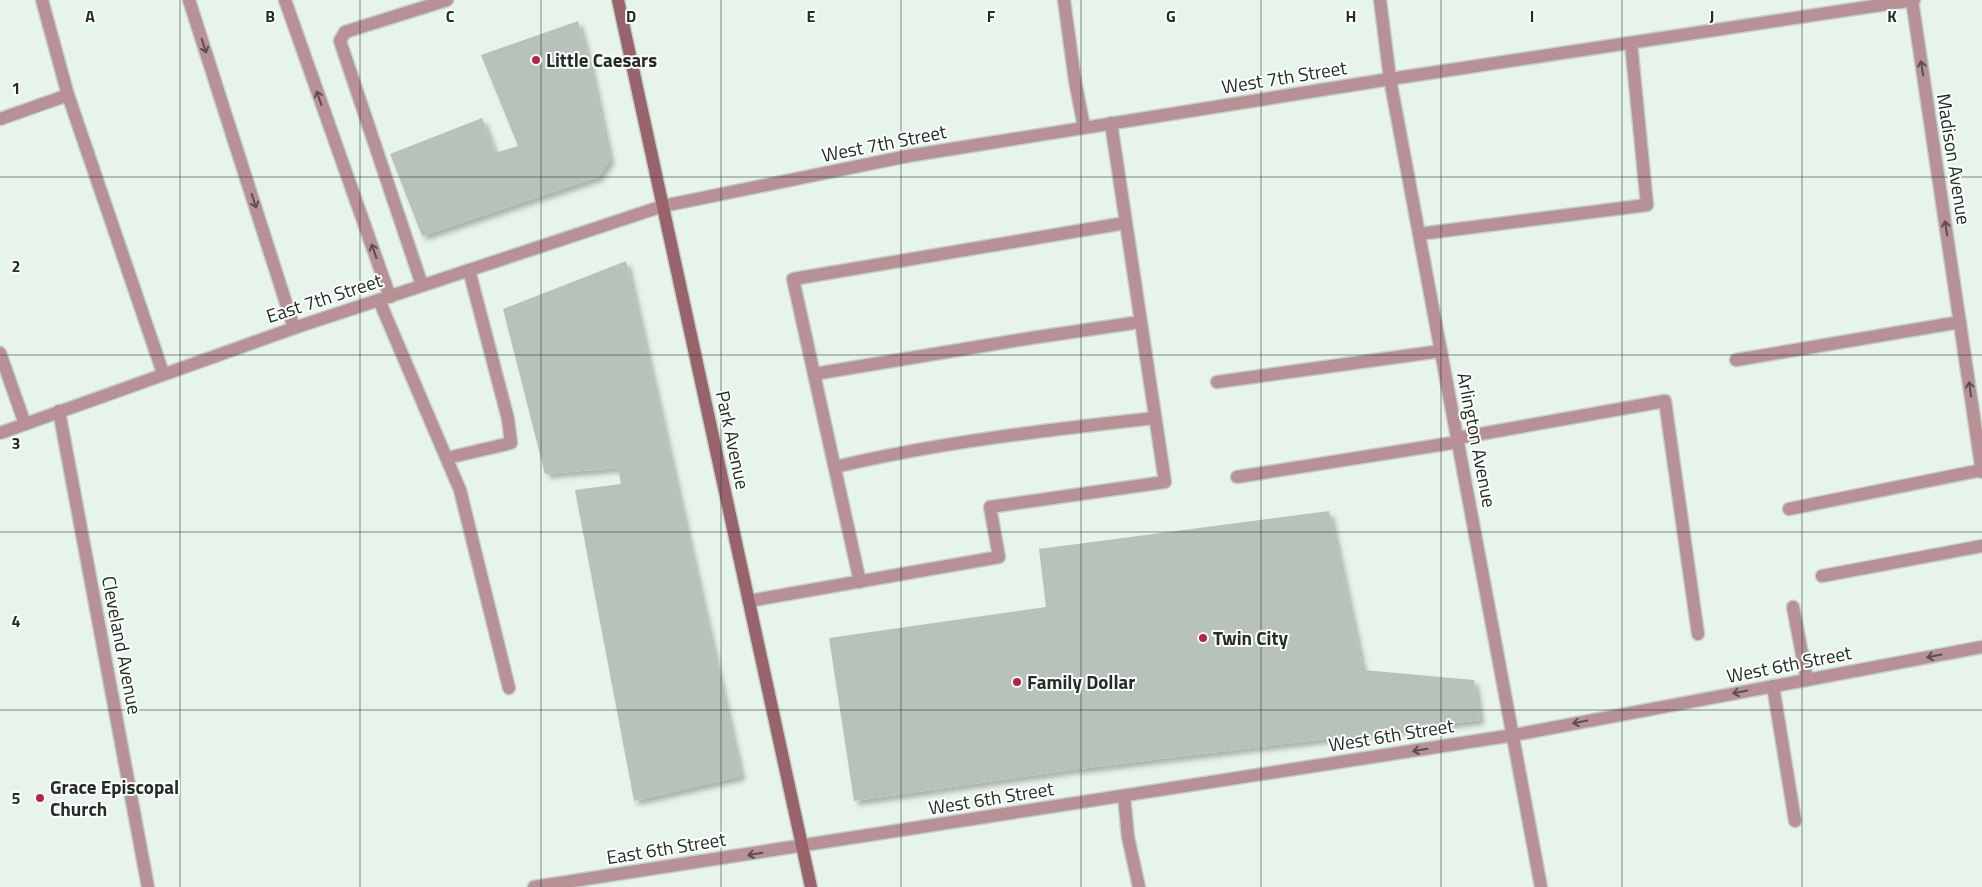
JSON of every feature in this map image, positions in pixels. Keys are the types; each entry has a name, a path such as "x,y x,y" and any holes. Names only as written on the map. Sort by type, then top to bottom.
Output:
{"main road":[{"name":"Park Avenue","path":"618,0 812,887"}],"street":[{"path":"42,0 68,95 163,373"},
{"path":"189,0 294,328"},
{"path":"285,0 384,298 460,490 509,688"},
{"path":"422,285 340,41 345,32 447,0"},
{"path":"1064,0 1075,81 1084,127"},
{"name":"Arlington Avenue","path":"1380,0 1390,78 1541,887"},
{"name":"West 7th Street","path":"663,206 908,156 1390,78 1912,0"},
{"name":"Madison Avenue","path":"1912,0 1982,471"},
{"path":"1419,234 1647,205 1630,43"},
{"path":"0,119 68,95"},
{"path":"749,601 999,557 990,507 1165,482 1111,123"},
{"name":"East 7th Street","path":"0,432 294,328 663,206"},
{"path":"860,582 793,279 1125,223"},
{"path":"447,458 511,443 508,419 469,270"},
{"path":"814,374 1140,322"},
{"path":"1736,360 1960,322"},
{"path":"1217,382 1441,351"},
{"path":"0,353 25,424"},
{"path":"1237,477 1458,440 1665,401 1698,634"},
{"name":"Cleveland Avenue","path":"59,411 148,887"},
{"path":"835,467 914,450 1034,432 1155,418"},
{"path":"1789,509 1982,471"},
{"path":"1822,576 1982,546"},
{"path":"1792,607 1807,680"},
{"name":"West 6th Street","path":"803,846 1514,735 1982,647"},
{"path":"1773,686 1796,821"},
{"path":"1124,796 1128,837 1138,887"},
{"name":"East 6th Street","path":"534,887 803,846"}],"building":[{"path":"578,21 590,65 610,160 598,177 422,236 390,154 482,118 495,153 518,146 481,55"},
{"path":"626,261 741,776 634,801 575,490 621,484 618,468 545,474 503,309"},
{"name":"Twin City","path":"1329,511 1363,670 1474,680 1480,720 1070,770 854,801 829,638 1046,607 1039,549"}],"place":[{"name":"Little Caesars","path":"536,60"},
{"name":"Twin City","path":"1203,638"},
{"name":"Family Dollar","path":"1017,682"},
{"name":"Grace Episcopal Church","path":"40,798"}]}
